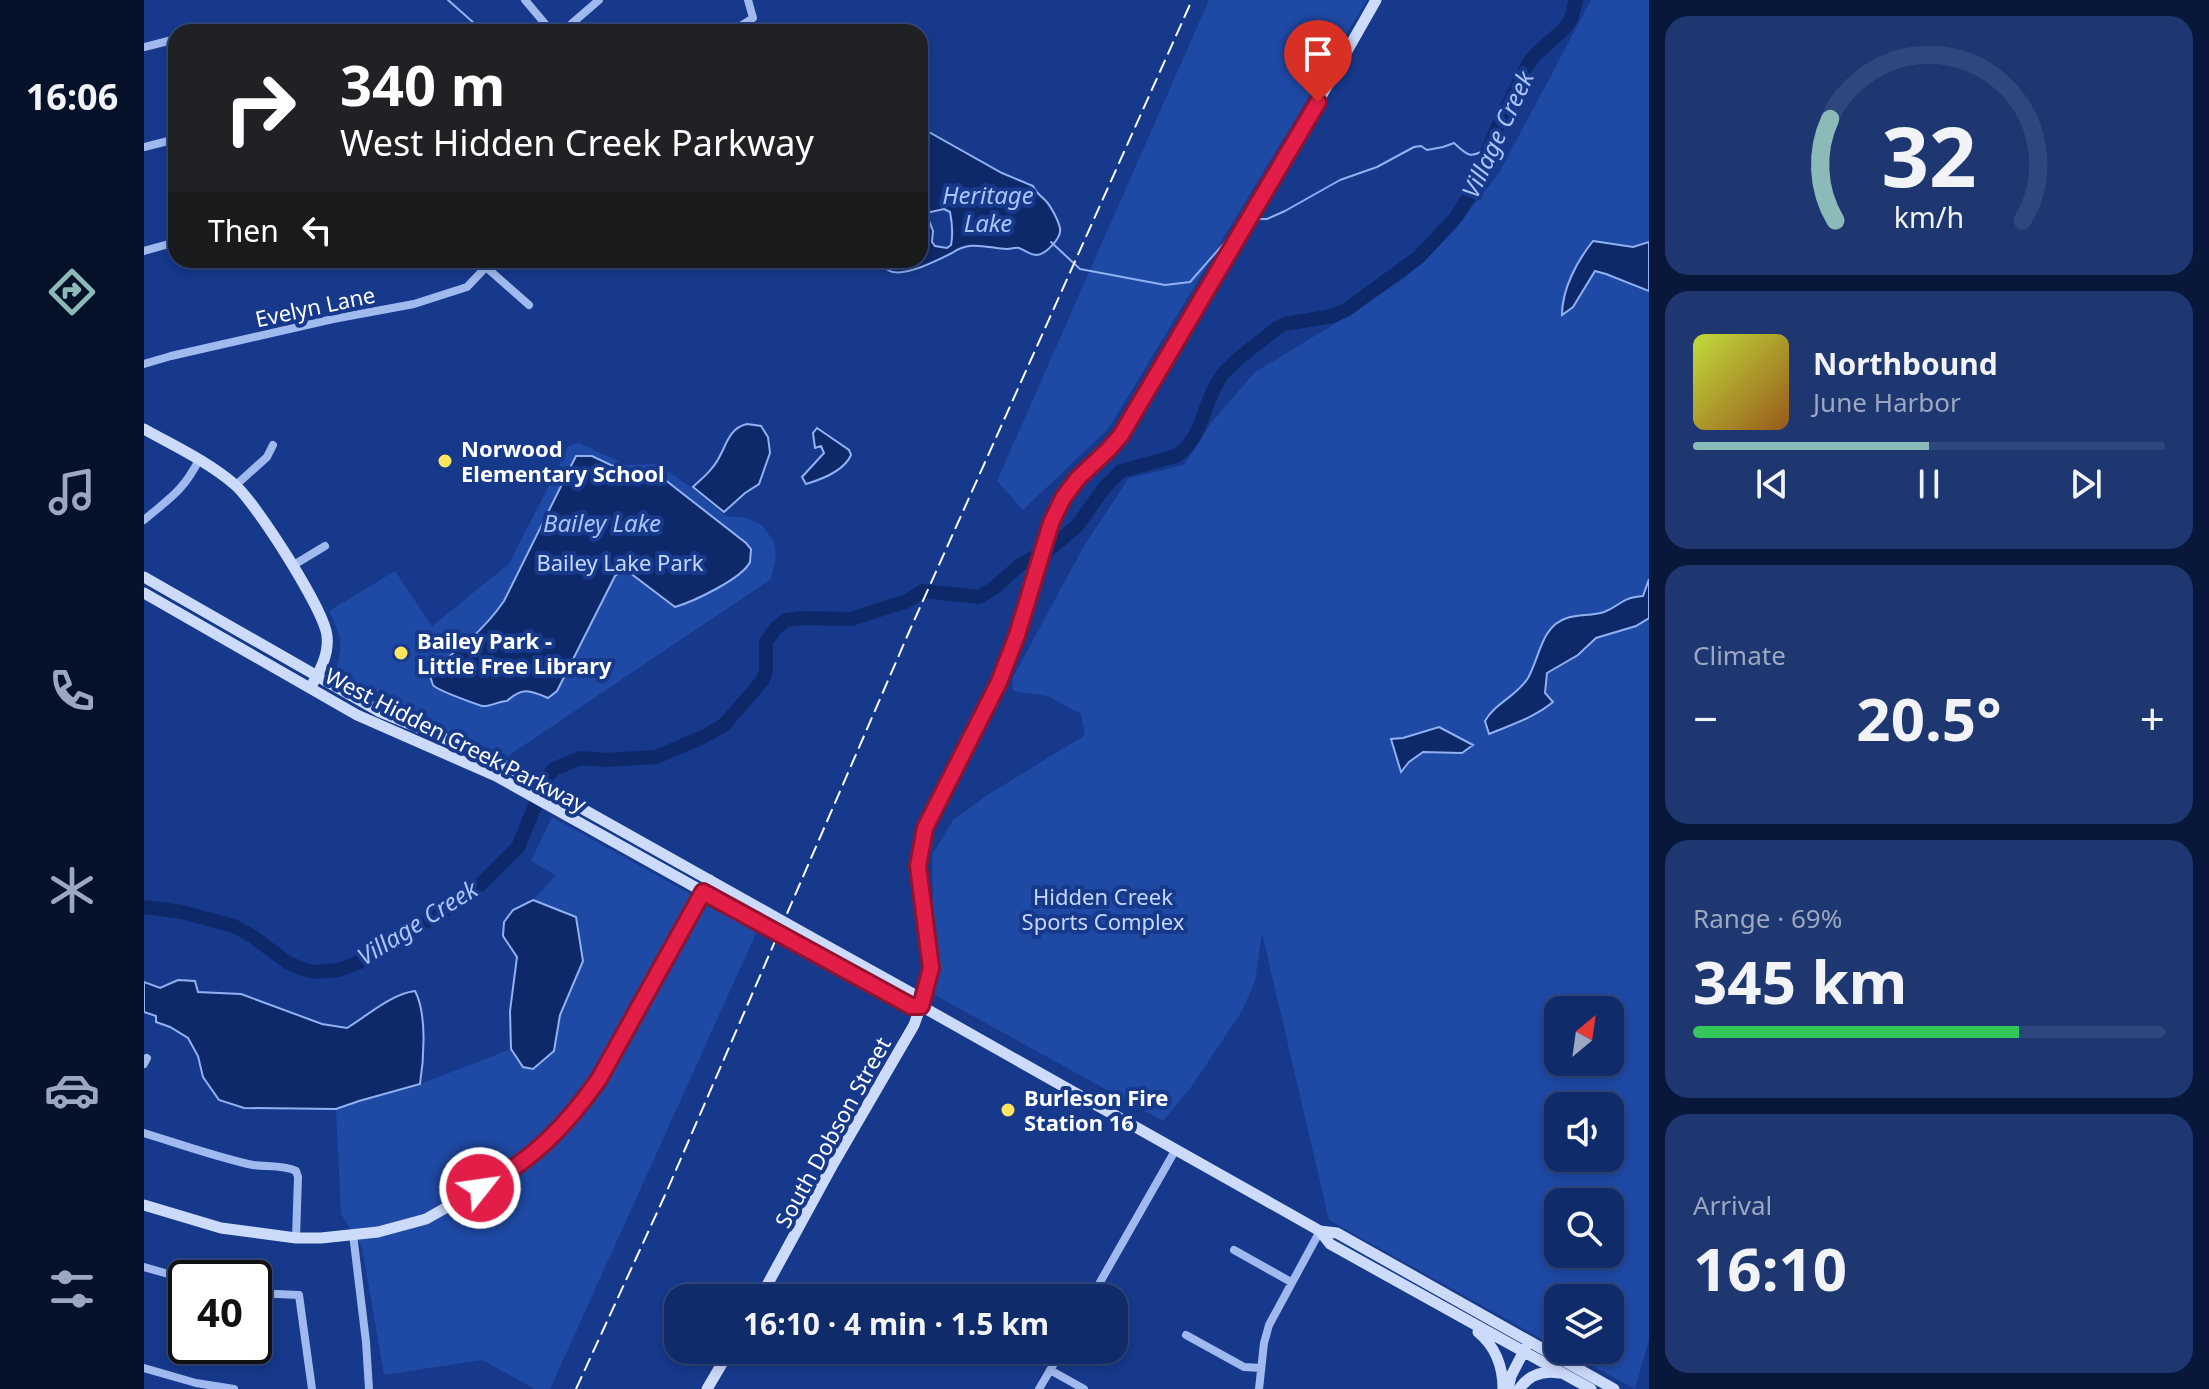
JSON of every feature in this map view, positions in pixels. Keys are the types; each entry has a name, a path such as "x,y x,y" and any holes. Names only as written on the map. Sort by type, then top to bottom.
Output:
{"main road":[{"name":"South Dobson Street","path":"768,1284 903,1046 921,1006 931,968 918,866 925,828 999,682 1017,635 1051,523 1078,478 1121,435 1376,0"},
{"path":"144,429 236,485 262,517 319,613 327,636 327,651 310,688"},
{"name":"West Hidden Creek Parkway","path":"144,577 380,712 508,767 593,814 710,880 766,919 917,996 921,1006 1320,1231"},
{"name":"West Hidden Creek Parkway","path":"144,593 380,726 496,776 703,892 766,919"},
{"path":"144,1205 221,1228 296,1238 378,1232 426,1219 502,1176 536,1153 585,1099 710,880"},
{"path":"1320,1231 1330,1244 1455,1315 1526,1347"},
{"path":"1320,1231 1337,1233 1526,1347 1566,1369 1614,1389"},
{"path":"1455,1315 1491,1345 1501,1368 1505,1389"},
{"path":"1505,1389 1526,1347"},
{"path":"707,1389 722,1364"},
{"path":"1519,1389 1538,1373 1566,1369 1591,1389"}],"street":[{"path":"525,0 545,24"},
{"path":"571,24 599,0"},
{"path":"744,24 753,18 748,0"},
{"path":"144,47 168,41"},
{"path":"144,147 168,141"},
{"path":"144,251 168,244"},
{"name":"Evelyn Lane","path":"144,364 333,319 414,304 467,287 485,268"},
{"path":"487,268 529,305"},
{"path":"236,485 267,457 273,445"},
{"path":"144,520 180,490 199,460"},
{"path":"292,566 325,546"},
{"path":"144,1133 226,1158 296,1171 296,1238"},
{"path":"1099,1284 1176,1149"},
{"path":"1259,1389 1269,1325 1320,1231"},
{"path":"353,1234 369,1389"},
{"path":"1234,1250 1291,1282"},
{"path":"144,1267 168,1274"},
{"path":"272,1294 299,1295 312,1389"},
{"path":"1186,1335 1244,1367 1261,1368"},
{"path":"1039,1389 1054,1364"},
{"path":"144,1368 196,1383 234,1389"},
{"path":"1050,1370 1084,1389"}],"green space":[{"path":"1209,0 1367,0 1109,428 1023,510 997,481"},
{"name":"Hidden Creek Sports Complex","path":"1591,0 1649,0 1649,1340 1635,1389 1588,1364 1624,1364 1624,1284 1544,1284 1544,1340 1329,1220 1262,933 1255,981 1242,1011 1192,1086 1163,1121 935,995 932,855 953,820 1085,735 1081,714 1048,696 1013,691 1012,679 1085,544 1129,478 1184,465 1211,423 1255,372 1405,278 1451,234 1499,173"},
{"name":"Bailey Lake Park","path":"579,443 627,465 658,464 726,516 747,518 762,525 774,542 776,555 771,579 508,756 397,709 334,675 340,642 329,611 395,571 432,626 509,564 569,446"},
{"path":"552,817 757,931 550,1389 535,1389 482,1360 384,1375 362,1247 341,1214 336,1109 420,1084 511,1049 523,1067 554,1051 560,1015 573,984 576,917 533,900 556,875 531,861"}],"water":[{"name":"Heritage Lake","path":"928,131 1002,173 1033,186 1050,206 1060,228 1053,245 1037,255 1018,248 972,246 928,264 928,218 935,246 947,248 951,245 952,228 950,212 944,209 928,213"},
{"path":"1593,241 1633,247 1649,242 1649,291 1595,271 1573,307 1562,315 1572,276"},
{"name":"Heritage Lake","path":"884,268 917,268 900,272"},
{"path":"747,424 761,426 768,437 770,453 759,484 724,512 693,487 717,462 734,431"},
{"path":"817,428 849,450 851,455 838,470 806,484 802,477 824,453 821,446 815,448 813,433"},
{"name":"Bailey Lake","path":"576,456 592,456 630,471 655,472 746,543 751,549 750,562 727,582 675,607 630,573 622,571 615,576 557,691 548,698 522,692 507,701 482,706 436,687 429,673 432,669 471,638 504,601"},
{"path":"1649,579 1649,618 1636,626 1596,638 1578,655 1547,673 1545,693 1553,702 1531,716 1489,734 1485,721 1528,678 1546,635 1558,622 1604,612 1625,600 1643,596"},
{"path":"1439,727 1473,745 1462,753 1423,752 1401,772 1391,739"},
{"path":"533,900 576,917 583,961 560,1015 554,1051 533,1069 523,1067 511,1049 510,1011 517,957 503,936 504,922 513,910"},
{"path":"178,980 195,981 198,992 241,994 322,1024 347,1028 388,1001 415,991 423,1024 420,1084 336,1109 244,1108 219,1100 203,1077 198,1056 188,1038 156,1022 156,1016 144,1012 144,982 160,988"}],"waterway":[{"path":"448,0 475,24"},
{"name":"Village Creek","path":"144,907 182,912 234,926 302,969 316,972 339,970 362,961 472,893 518,847 547,777 554,769 580,758 656,757 724,725 762,681 766,671 766,642 786,620 851,619 907,601 923,591 979,597 994,588 1021,564 1047,551 1077,526 1104,488 1121,471 1176,456 1185,449 1198,429 1223,374 1277,328 1346,310 1419,257 1456,217 1471,193 1528,64 1564,29 1571,19 1576,0"},
{"path":"1257,219 1267,219 1285,211 1340,180 1377,167 1414,147 1421,146 1427,150 1454,143 1470,155 1489,149"},
{"path":"1051,242 1080,269 1165,285 1190,282 1239,226"}],"railway":[{"path":"576,1389 666,1193 909,632 1192,0"}],"place":[{"name":"Norwood Elementary School","path":"445,461"},
{"name":"Bailey Park - Little Free Library","path":"401,653"},
{"name":"Burleson Fire Station 16","path":"1008,1110"}],"route":[{"path":"480,1188 536,1153 585,1099 703,892 911,1006 921,1006 931,968 918,866 925,828 999,682 1017,635 1051,523 1063,498 1078,478 1121,435 1318,102"}]}
